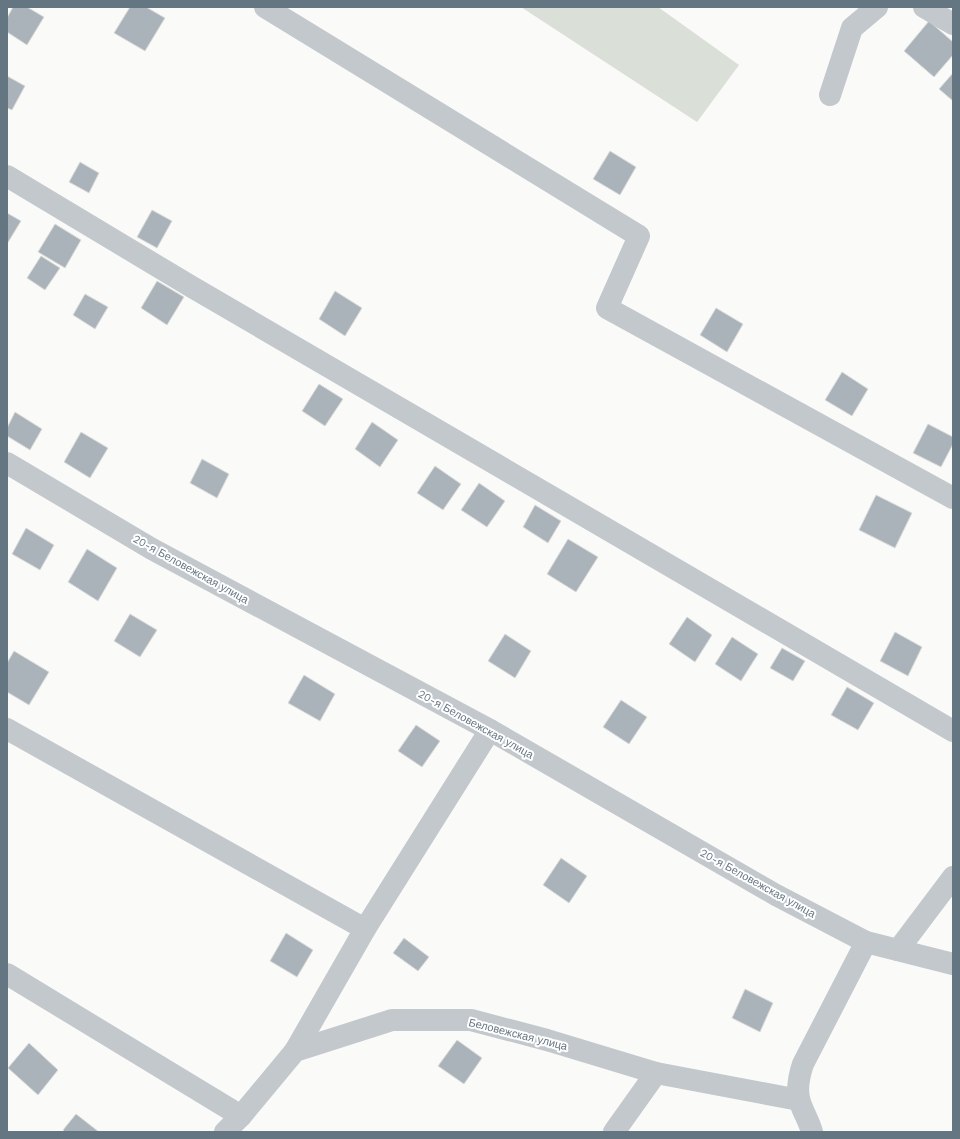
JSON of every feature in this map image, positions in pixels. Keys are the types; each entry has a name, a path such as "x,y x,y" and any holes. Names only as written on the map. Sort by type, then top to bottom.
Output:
{"street":[{"path":"265,7 639,236 607,308 953,498"},
{"path":"830,95 852,28 877,7"},
{"path":"924,7 953,24"},
{"path":"7,176 199,291 953,731"},
{"name":"20-я Беловежская улица","path":"7,463 152,549 490,730 776,895 866,942 953,964"},
{"path":"7,729 365,929"},
{"path":"225,1132 241,1116 295,1051 365,929 490,730"},
{"path":"898,950 953,878"},
{"path":"812,1132 799,1100 798,1078 803,1064 866,942"},
{"path":"7,974 241,1116"},
{"name":"Беловежская улица","path":"295,1051 392,1020 471,1020 547,1040 656,1073 799,1100"},
{"path":"614,1132 656,1073"}],"shaded area":[{"path":"521,7 658,7 739,65 697,122"}],"building":[{"path":"13,7 27,7 44,17 27,45 7,32 7,18"},
{"path":"130,7 146,7 165,18 145,51 114,33"},
{"path":"929,21 953,42 953,55 934,77 904,51"},
{"path":"953,73 953,101 939,89"},
{"path":"7,76 25,86 12,110 7,108"},
{"path":"610,151 636,167 620,195 593,179"},
{"path":"80,162 99,173 89,193 69,182"},
{"path":"152,210 172,221 157,248 137,237"},
{"path":"7,213 21,221 7,244"},
{"path":"55,224 81,240 65,268 38,252"},
{"path":"41,256 60,268 45,290 27,278"},
{"path":"157,281 184,297 167,325 141,308"},
{"path":"335,291 362,308 345,336 319,319"},
{"path":"85,294 108,307 95,329 73,315"},
{"path":"716,308 743,324 727,352 700,335"},
{"path":"842,372 868,389 852,416 825,400"},
{"path":"319,384 343,399 325,426 302,411"},
{"path":"15,412 42,429 30,450 7,436 7,428"},
{"path":"372,422 398,440 380,467 355,449"},
{"path":"928,424 953,437 953,444 941,467 913,453"},
{"path":"81,432 108,448 90,478 64,462"},
{"path":"202,459 229,474 217,498 190,483"},
{"path":"435,466 461,484 443,510 417,493"},
{"path":"479,483 505,501 487,527 461,510"},
{"path":"876,495 912,513 895,548 859,530"},
{"path":"535,505 561,521 548,543 523,527"},
{"path":"26,528 54,545 40,570 12,554"},
{"path":"568,539 598,557 576,592 547,574"},
{"path":"87,549 117,568 98,601 68,582"},
{"path":"130,614 157,630 140,657 114,641"},
{"path":"687,617 712,635 695,662 669,644"},
{"path":"895,632 922,647 908,676 880,661"},
{"path":"505,634 531,651 515,678 488,661"},
{"path":"732,637 758,654 741,681 715,664"},
{"path":"782,648 805,661 793,681 770,668"},
{"path":"14,651 49,672 29,705 7,692 7,663"},
{"path":"304,675 335,694 320,721 288,703"},
{"path":"847,687 874,703 858,730 831,715"},
{"path":"621,700 647,717 629,744 603,727"},
{"path":"416,725 440,741 422,767 398,751"},
{"path":"561,858 587,876 569,903 543,885"},
{"path":"286,933 313,950 297,977 270,961"},
{"path":"404,938 429,957 418,971 393,953"},
{"path":"745,989 773,1003 760,1032 732,1018"},
{"path":"457,1040 482,1058 464,1084 438,1066"},
{"path":"29,1043 58,1070 38,1095 8,1068"},
{"path":"76,1114 99,1132 65,1132 63,1130"}]}
